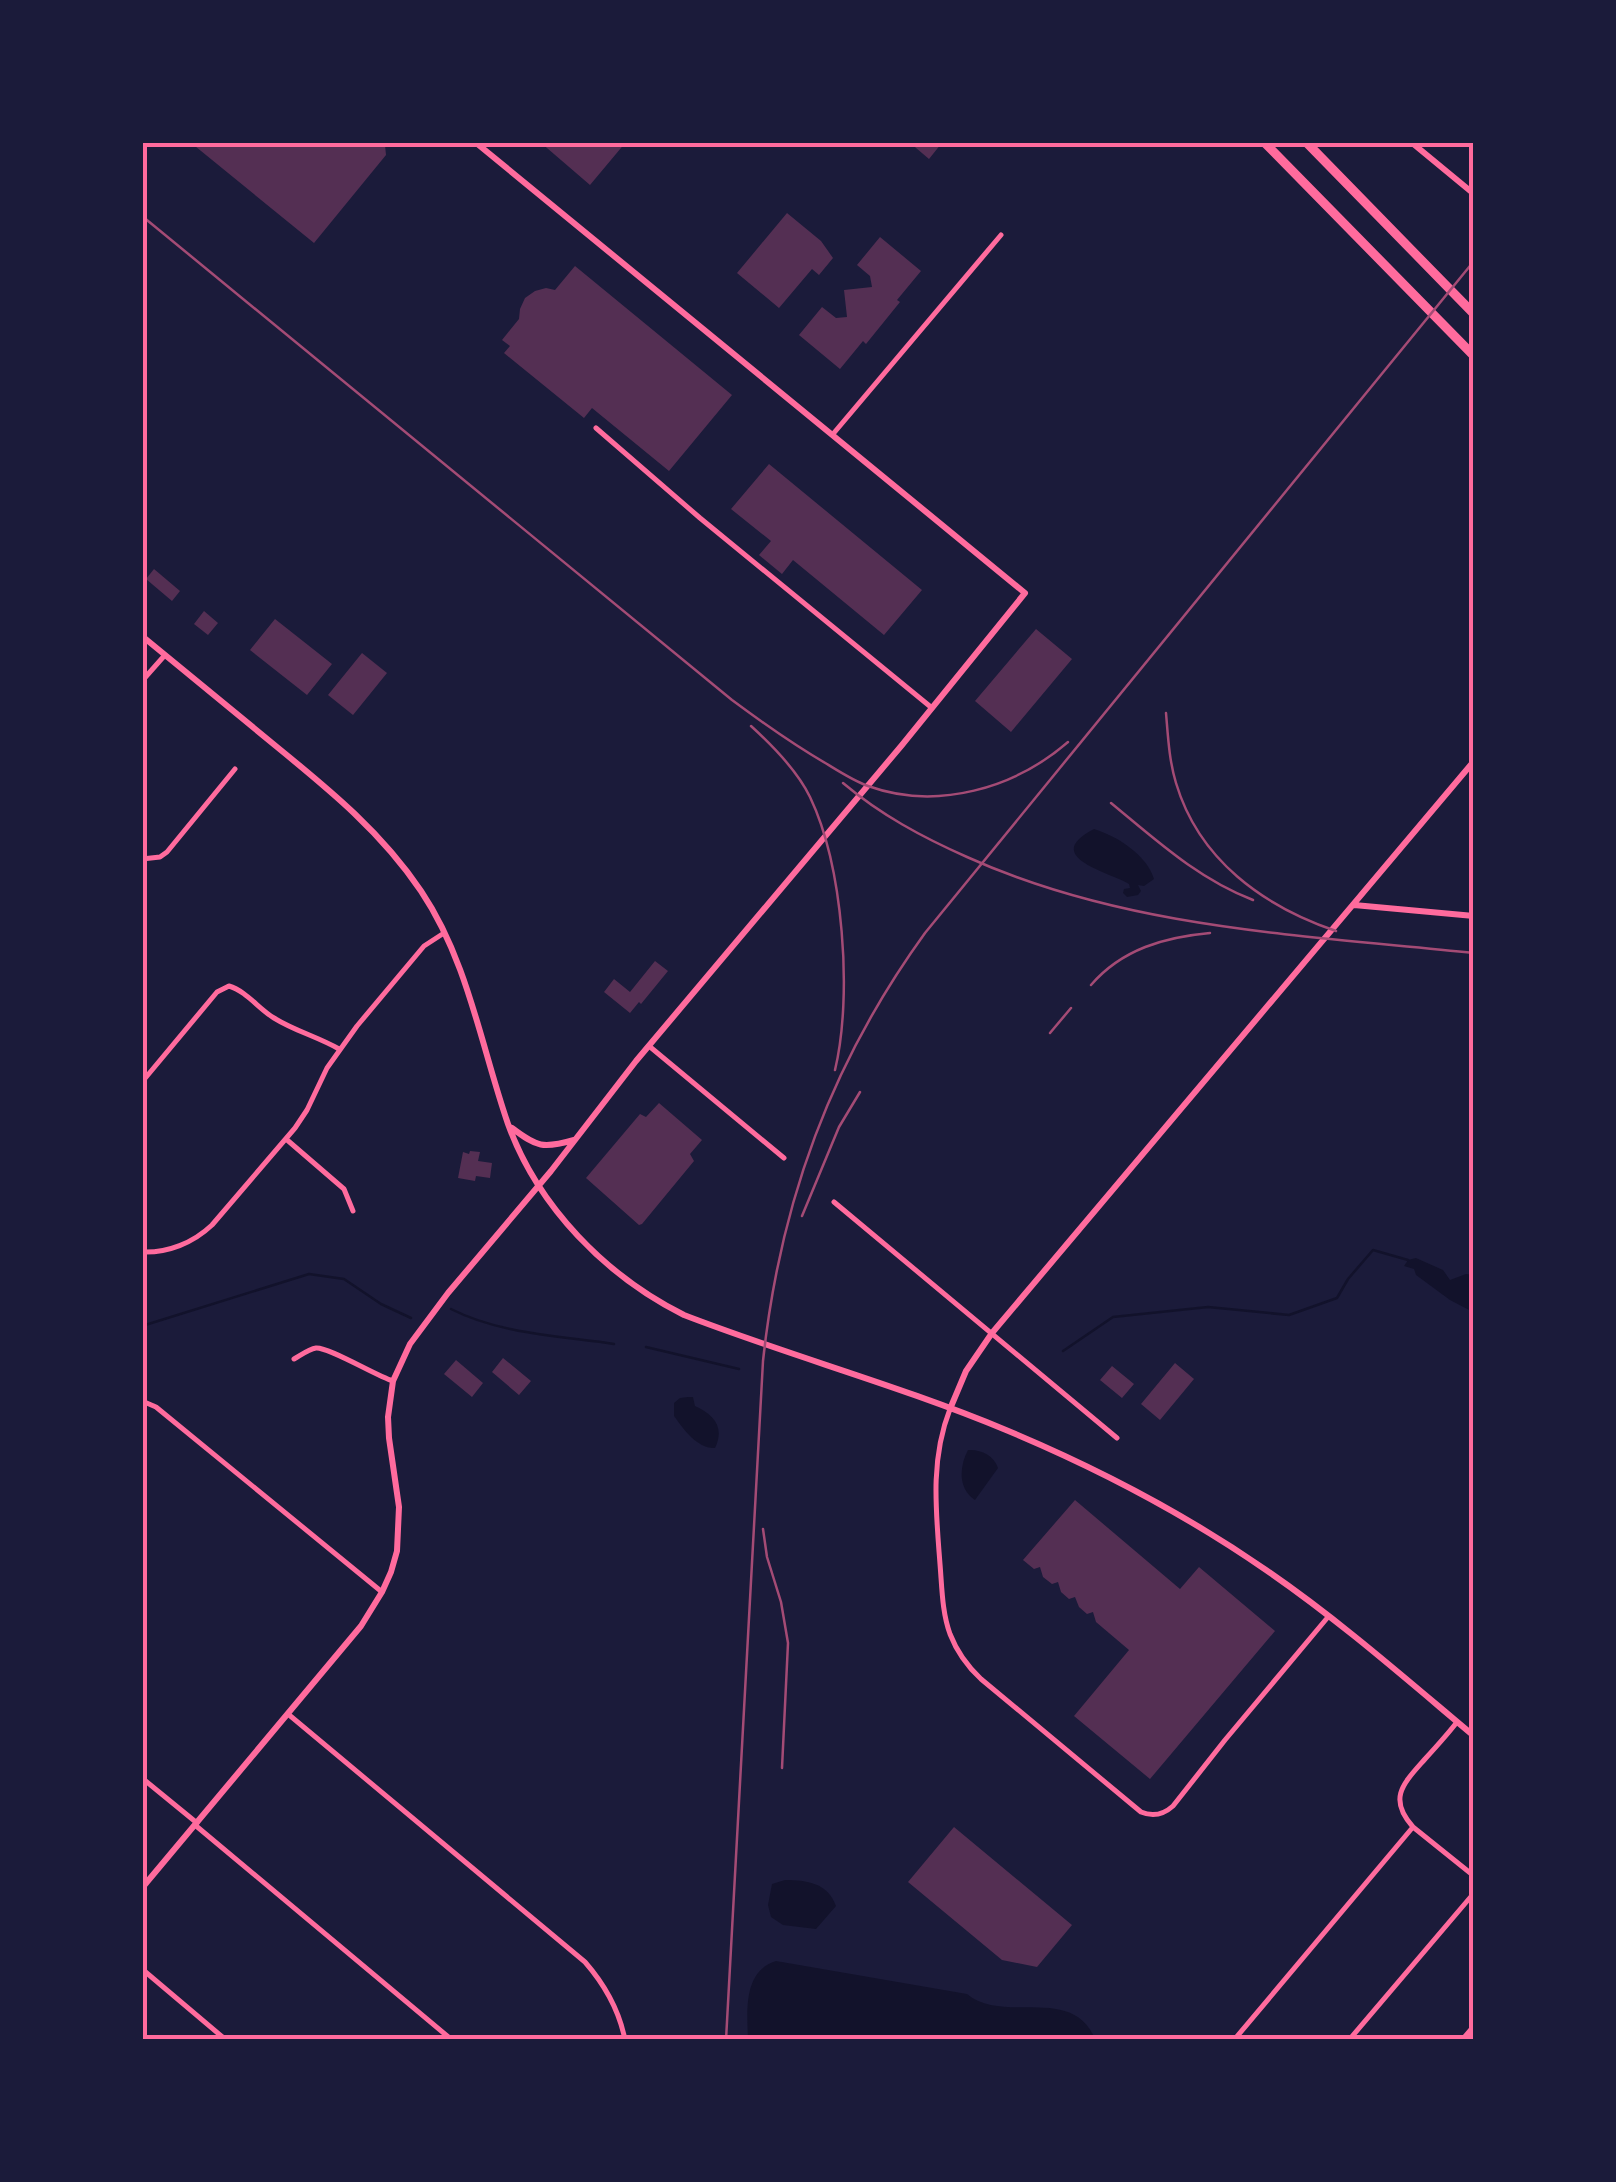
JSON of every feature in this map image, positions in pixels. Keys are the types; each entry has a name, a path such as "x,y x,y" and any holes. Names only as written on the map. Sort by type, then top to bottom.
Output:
{"highway":[{"path":"1264,142 1474,356"},
{"path":"1306,142 1474,314"}],"street":[{"path":"142,1888 361,1626 382,1592 391,1572 400,1529 389,1438 393,1381 422,1324 1025,593 476,142"},
{"path":"1411,142 1474,194"},
{"path":"833,434 1001,235"},
{"path":"596,428 932,708"},
{"path":"142,636 365,822 407,870 444,933 464,981 509,1126 538,1187 585,1243 626,1281 684,1315 1005,1429 1152,1500 1244,1556 1329,1616 1474,1736"},
{"path":"144,678 165,654"},
{"path":"1329,1616 1173,1806 1164,1814 1148,1815 981,1679 954,1645 945,1618 935,1495 936,1457 966,1371 992,1333 1474,761"},
{"path":"142,858 160,857 168,852 235,769"},
{"path":"1352,905 1474,916"},
{"path":"142,1252 175,1247 207,1230 286,1139 307,1110 339,1049 424,946 444,933"},
{"path":"142,1082 217,992 229,986 278,1021 339,1049"},
{"path":"649,1046 784,1158"},
{"path":"509,1126 543,1146 575,1140"},
{"path":"286,1139 344,1188 353,1211"},
{"path":"834,1202 1117,1438"},
{"path":"294,1359 312,1348 323,1348 393,1381"},
{"path":"142,1400 156,1407 382,1592"},
{"path":"288,1714 586,1962 609,1994 624,2040"},
{"path":"1457,1722 1401,1788 1400,1808 1413,1828 1474,1876"},
{"path":"142,1778 452,2040"},
{"path":"1234,2040 1413,1828"},
{"path":"1349,2040 1474,1892"},
{"path":"142,1969 226,2040"},
{"path":"1462,2040 1474,2026"}],"shaded area":[{"path":"1094,829 1112,836 1145,862 1154,879 1144,886 1138,885 1138,895 1127,897 1123,893 1130,888 1129,884 1076,856 1074,848 1079,839"},
{"path":"1416,1258 1443,1270 1450,1280 1473,1275 1473,1312 1450,1300 1416,1275 1414,1269 1404,1266"},
{"path":"693,1397 695,1406 716,1422 719,1434 715,1448 697,1442 674,1416 674,1403"},
{"path":"968,1450 986,1454 998,1468 975,1500 965,1490 962,1477"},
{"path":"785,1880 816,1884 832,1898 836,1906 816,1929 783,1925 771,1917 768,1905 772,1884"},
{"path":"776,1961 967,1994 982,2003 999,2006 1054,2009 1070,2013 1084,2023 1095,2039 748,2039 752,1983 765,1966"}],"building":[{"path":"190,142 382,142 386,155 314,243"},
{"path":"540,142 626,142 590,185"},
{"path":"909,142 948,142 944,147 941,144 929,159"},
{"path":"787,213 821,241 833,258 819,275 812,269 779,308 737,273"},
{"path":"880,237 921,271 866,344 863,341 840,369 799,335 822,307 836,318 847,317 844,290 872,287 870,276 857,265"},
{"path":"575,266 732,395 669,471 592,408 584,418 504,353 510,346 502,340 519,319 525,298 546,288 555,290"},
{"path":"769,464 922,590 884,635 793,560 782,574 759,555 771,541 731,509"},
{"path":"154,569 180,591 172,601 146,579"},
{"path":"204,611 218,623 208,635 194,624"},
{"path":"275,619 332,664 307,695 250,650"},
{"path":"1036,629 1072,659 1011,732 975,701"},
{"path":"362,653 387,673 353,715 328,695"},
{"path":"655,961 668,971 630,1013 604,992 614,979 630,992"},
{"path":"659,1103 702,1140 690,1154 694,1161 639,1225 586,1178 640,1114 646,1117"},
{"path":"463,1152 480,1152 478,1161 492,1163 490,1178 458,1178"},
{"path":"503,1358 531,1381 519,1395 492,1372"},
{"path":"456,1360 483,1383 472,1397 444,1374"},
{"path":"1175,1363 1194,1379 1160,1420 1141,1404"},
{"path":"1112,1366 1134,1384 1122,1398 1100,1380"},
{"path":"1075,1500 1180,1589 1199,1567 1275,1631 1150,1779 1074,1716 1129,1650 1096,1622 1093,1612 1087,1614 1075,1597 1069,1599 1061,1592 1058,1582 1052,1584 1043,1577 1040,1567 1034,1569 1023,1560"},
{"path":"954,1827 1072,1925 1037,1967 1002,1960 908,1882"}],"waterway":[{"path":"1063,1351 1113,1317 1208,1307 1289,1315 1337,1298 1373,1250 1408,1260"},
{"path":"142,1326 309,1274 344,1279 411,1318"},
{"path":"451,1309 510,1329 614,1344"},
{"path":"646,1347 739,1369"}],"railway":[{"path":"142,216 732,700 847,776 894,793 948,795 1000,783 1068,742"},
{"path":"726,2040 763,1361 782,1245 815,1136 862,1032 925,933 1474,261"},
{"path":"1166,713 1176,783 1186,810 1217,857 1283,908 1336,931"},
{"path":"751,726 805,787 830,858 844,969 835,1070"},
{"path":"843,783 887,815 950,849 1027,881 1089,900 1280,934 1474,953"},
{"path":"1111,803 1196,870 1253,900"},
{"path":"1091,985 1116,962 1145,947 1210,933"},
{"path":"1050,1033 1071,1008"},
{"path":"802,1216 839,1127 860,1092"},
{"path":"763,1529 788,1643 782,1768"}]}
